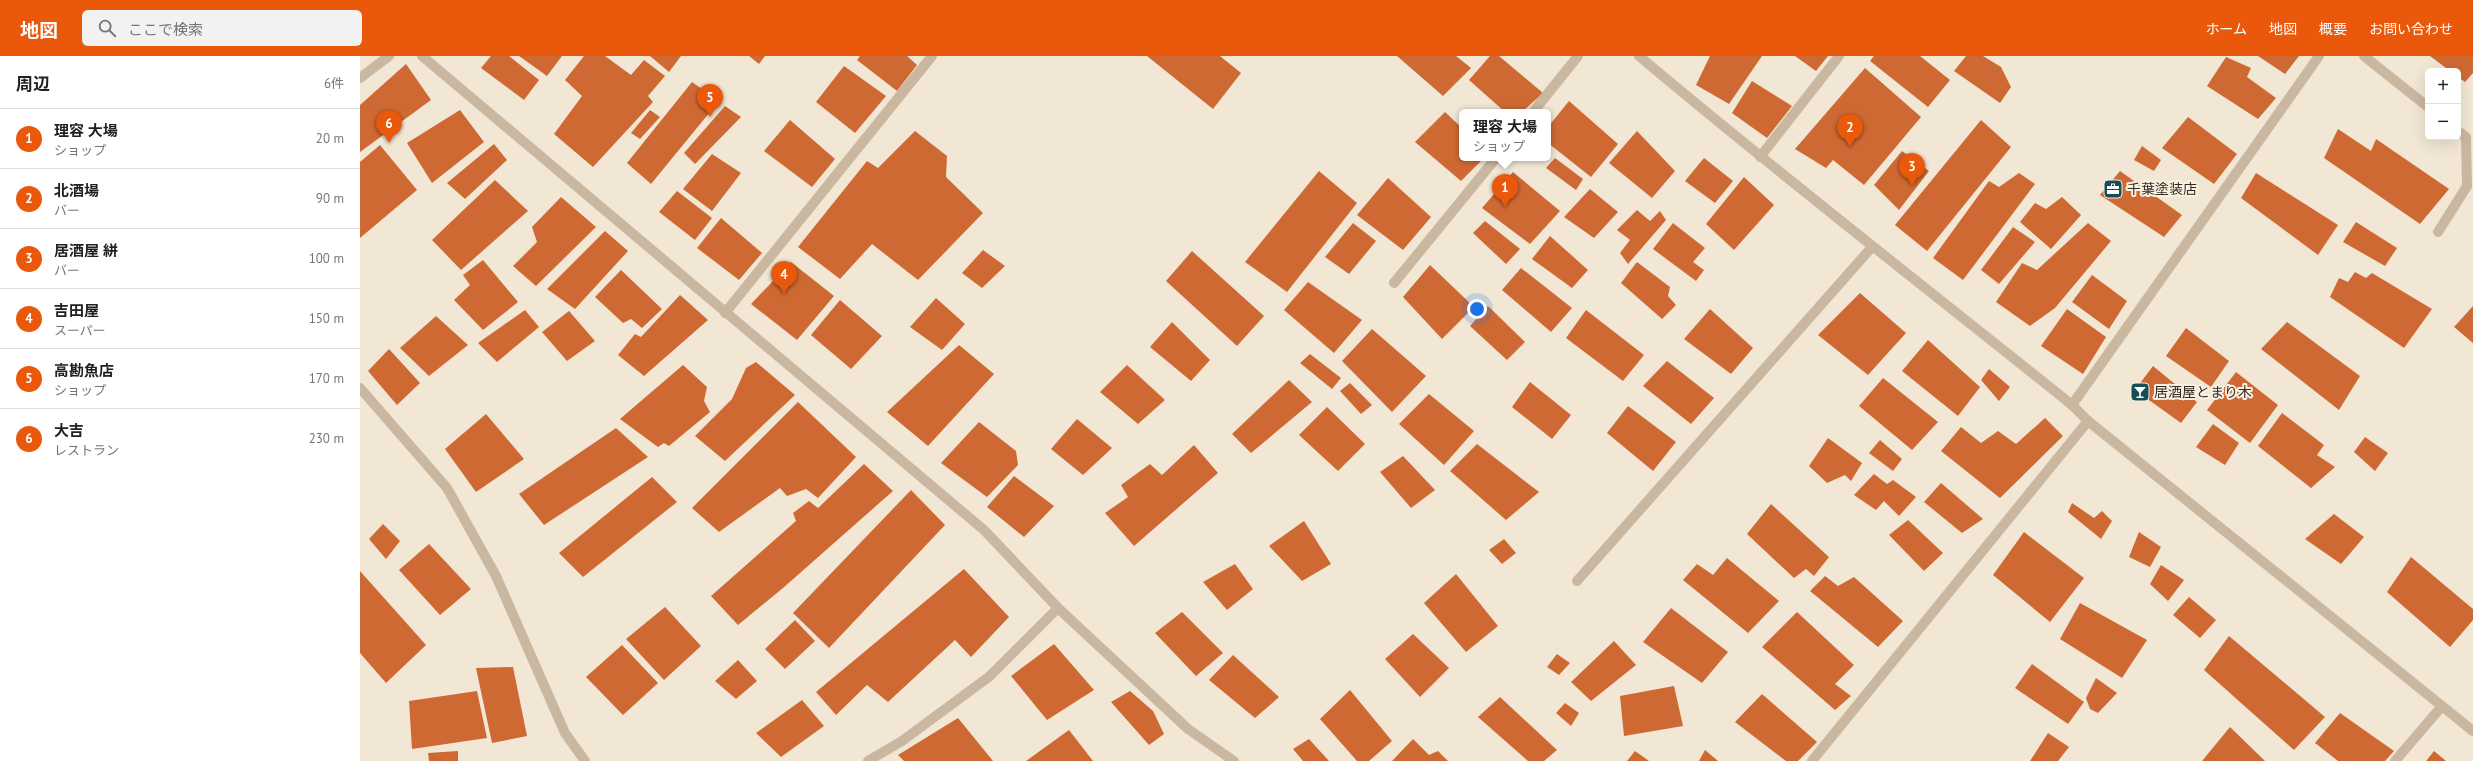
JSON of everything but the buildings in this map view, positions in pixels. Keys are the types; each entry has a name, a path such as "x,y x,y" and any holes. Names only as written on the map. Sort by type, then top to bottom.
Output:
{"street":[{"path":"360,78 389,56"},
{"path":"422,56 984,530 1058,608 1188,729 1234,761"},
{"path":"725,313 932,56"},
{"path":"1535,109 1578,56"},
{"path":"1639,56 1760,157 1872,247 1944,301 2072,405 2088,421 2473,731"},
{"path":"1760,157 1839,56"},
{"path":"2072,405 2319,56"},
{"path":"2364,56 2425,105"},
{"path":"2438,232 2468,186 2466,137 2461,133"},
{"path":"1394,283 1494,161"},
{"path":"1577,581 1872,247"},
{"path":"360,388 447,488 496,576 565,733 585,761"},
{"path":"1812,761 2088,421"},
{"path":"868,761 902,741 990,676 1058,608"},
{"path":"2395,761 2442,706"}],"place":[{"name":"高勘魚店","path":"710,117"},
{"name":"大吉","path":"389,143"},
{"name":"北酒場","path":"1850,147"},
{"name":"居酒屋 絣","path":"1912,186"},
{"name":"千葉塗装店","path":"2113,189"},
{"name":"理容 大場","path":"1505,207"},
{"name":"吉田屋","path":"784,294"},
{"name":"居酒屋とまり木","path":"2140,392"}]}
